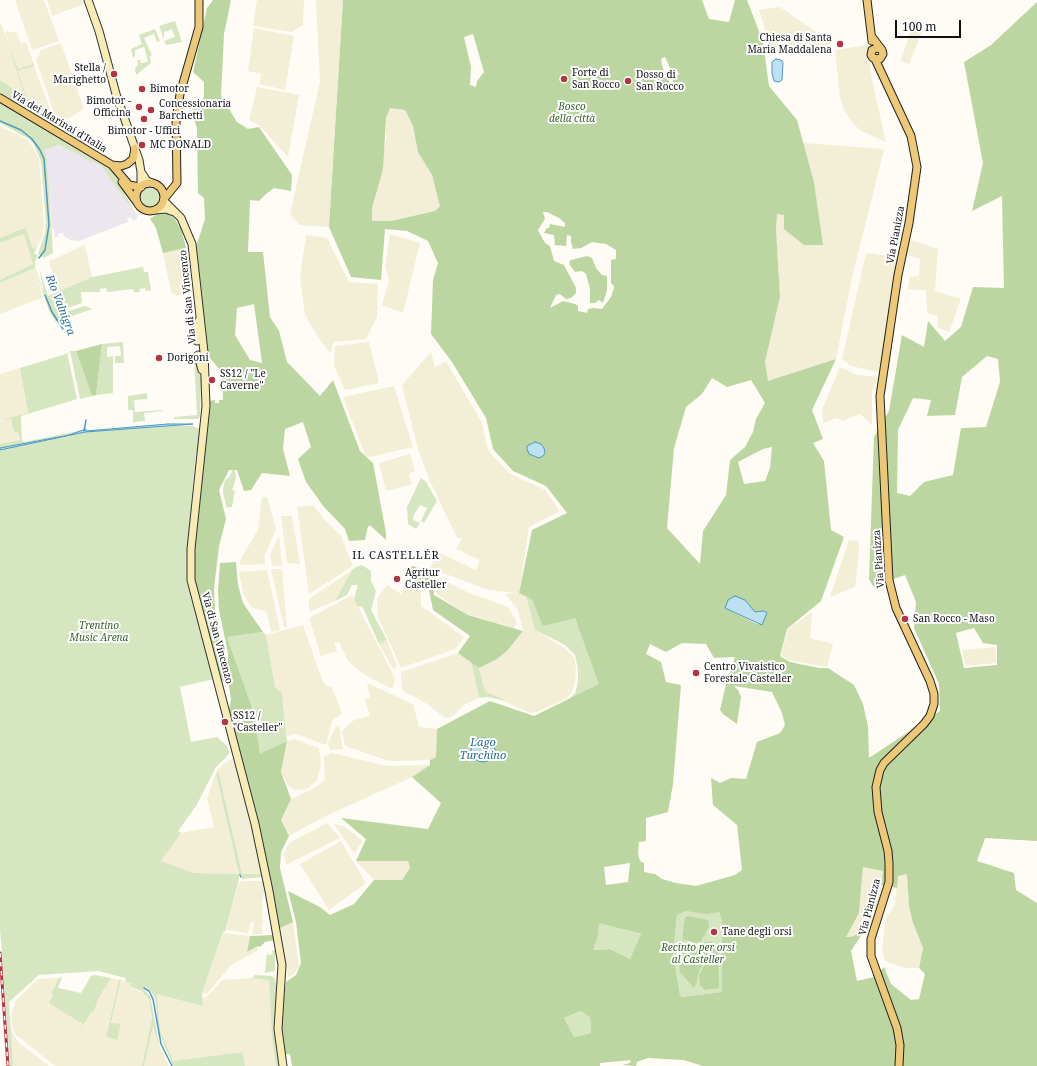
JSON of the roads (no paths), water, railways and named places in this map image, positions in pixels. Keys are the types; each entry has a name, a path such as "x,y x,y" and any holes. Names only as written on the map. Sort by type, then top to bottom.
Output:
{"main road":[{"path":"88,0 100,31 116,94 135,148 141,172 147,182 161,188 169,189 176,186"},
{"path":"156,210 176,186 178,180 176,120 180,94 199,27 199,0"},
{"name":"Via Pianizza","path":"867,0 872,37 871,55 878,59 881,70 911,136 917,167 909,223 898,275 880,396 889,580 896,608 930,681 934,694 934,704 930,716 924,724 884,763 880,770 876,787 878,812 888,851 889,863 888,882 871,939 871,956 897,1028 900,1045 900,1066"},
{"path":"872,37 881,49"},
{"path":"872,50 877,48 881,49"},
{"name":"Via Pianizza","path":"878,59 883,54 881,49"},
{"name":"Via dei Marinai d'Italia","path":"0,98 110,164 128,184 140,187"},
{"path":"110,164 121,166 127,164 133,159 135,148"},
{"name":"Via dei Marinai d'Italia","path":"110,164 136,201"},
{"path":"141,172 140,187 137,192 136,201 141,208 145,210 166,209 176,213"},
{"path":"140,187 152,183"},
{"path":"161,188 164,200"},
{"name":"Via di San Vincenzo","path":"164,200 184,223 192,244 205,375 206,406 191,549 191,573 255,824 271,904 282,969 278,1029 283,1066"},
{"path":"197,341 196,329 200,316"},
{"path":"198,355 200,367 205,375"}],"water":[{"path":"776,59 781,60 783,63 782,80 779,82 774,81 772,73 772,62"},
{"path":"168,424 193,424 85,432 0,450 0,448 69,435 86,429 86,431"},
{"path":"535,442 541,444 544,448 545,453 539,458 529,454 527,449 527,446"},
{"path":"735,596 745,600 755,612 764,611 767,613 762,625 725,608 728,600"},
{"name":"Lago Turchino","path":"483,738 492,741 495,750 492,759 483,762 474,759 471,750 474,741"}],"waterway":[{"name":"Rio Valnigra","path":"0,121 21,130 32,139 40,150 44,159 49,225 45,250 39,258"},
{"name":"Rio Valnigra","path":"45,295 52,312 63,329"},
{"name":"Rio Valnigra","path":"84,431 86,420"},
{"path":"144,988 149,991 153,999 161,1044 172,1066"}],"railway":[{"path":"0,953 8,1066"}],"place":[{"name":"Chiesa di Santa Maria Maddalena","path":"840,44"},
{"name":"Stella / Marighetto","path":"114,74"},
{"name":"Forte di San Rocco","path":"564,79"},
{"name":"Dosso di San Rocco","path":"628,81"},
{"name":"Bimotor","path":"142,89"},
{"name":"Bimotor - Officina","path":"139,107"},
{"name":"Concessionaria Barchetti","path":"151,110"},
{"name":"Bimotor - Uffici","path":"144,119"},
{"name":"MC DONALD","path":"142,145"},
{"name":"Dorigoni","path":"159,358"},
{"name":"SS12 / \"Le Caverne\"","path":"212,380"},
{"name":"Agritur Casteller","path":"397,579"},
{"name":"San Rocco - Maso","path":"905,619"},
{"name":"Centro Vivaistico Forestale Casteller","path":"696,673"},
{"name":"SS12 / \"Casteller\"","path":"225,722"},
{"name":"Tane degli orsi","path":"714,932"}],"district":[{"name":"IL CASTELLÉR","path":"396,556"}],"park label":[{"name":"Bosco della città","path":"572,112"},
{"name":"Trentino Music Arena","path":"99,632"},
{"name":"Recinto per orsi al Casteller","path":"698,954"}]}
